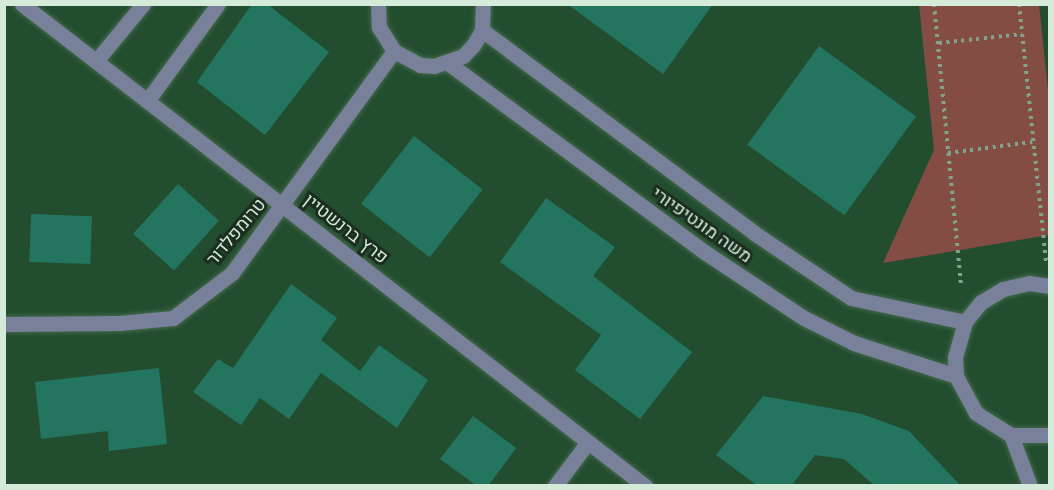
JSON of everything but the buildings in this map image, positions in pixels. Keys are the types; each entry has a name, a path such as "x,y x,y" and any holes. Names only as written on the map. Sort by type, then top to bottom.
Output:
{"street":[{"name":"פרץ ברנשטיין","path":"22,4 645,486"},
{"path":"96,61 142,4"},
{"path":"147,101 218,4"},
{"path":"374,7 385,40 394,51 420,65 448,63 474,44 482,30 483,4"},
{"name":"משה מונטיפיורי","path":"482,30 754,233 851,298 965,322"},
{"name":"טרומפלדור","path":"4,324 119,323 173,318 232,273 284,206 394,51"},
{"name":"משה מונטיפיורי","path":"448,63 706,254 804,318 854,343 956,376"},
{"path":"1050,286 1029,283 1003,289 981,302 965,322 955,357 956,376 976,413 1011,435 1050,435"},
{"path":"1011,435 1030,486"},
{"path":"555,486 588,442"}],"path":[{"path":"934,4 961,286"},
{"path":"1019,4 1047,267"},
{"path":"939,43 1022,34"},
{"path":"948,153 1032,142"}],"shaded area":[{"path":"919,5 1039,5 1050,108 1049,235 883,263 934,150"}]}
